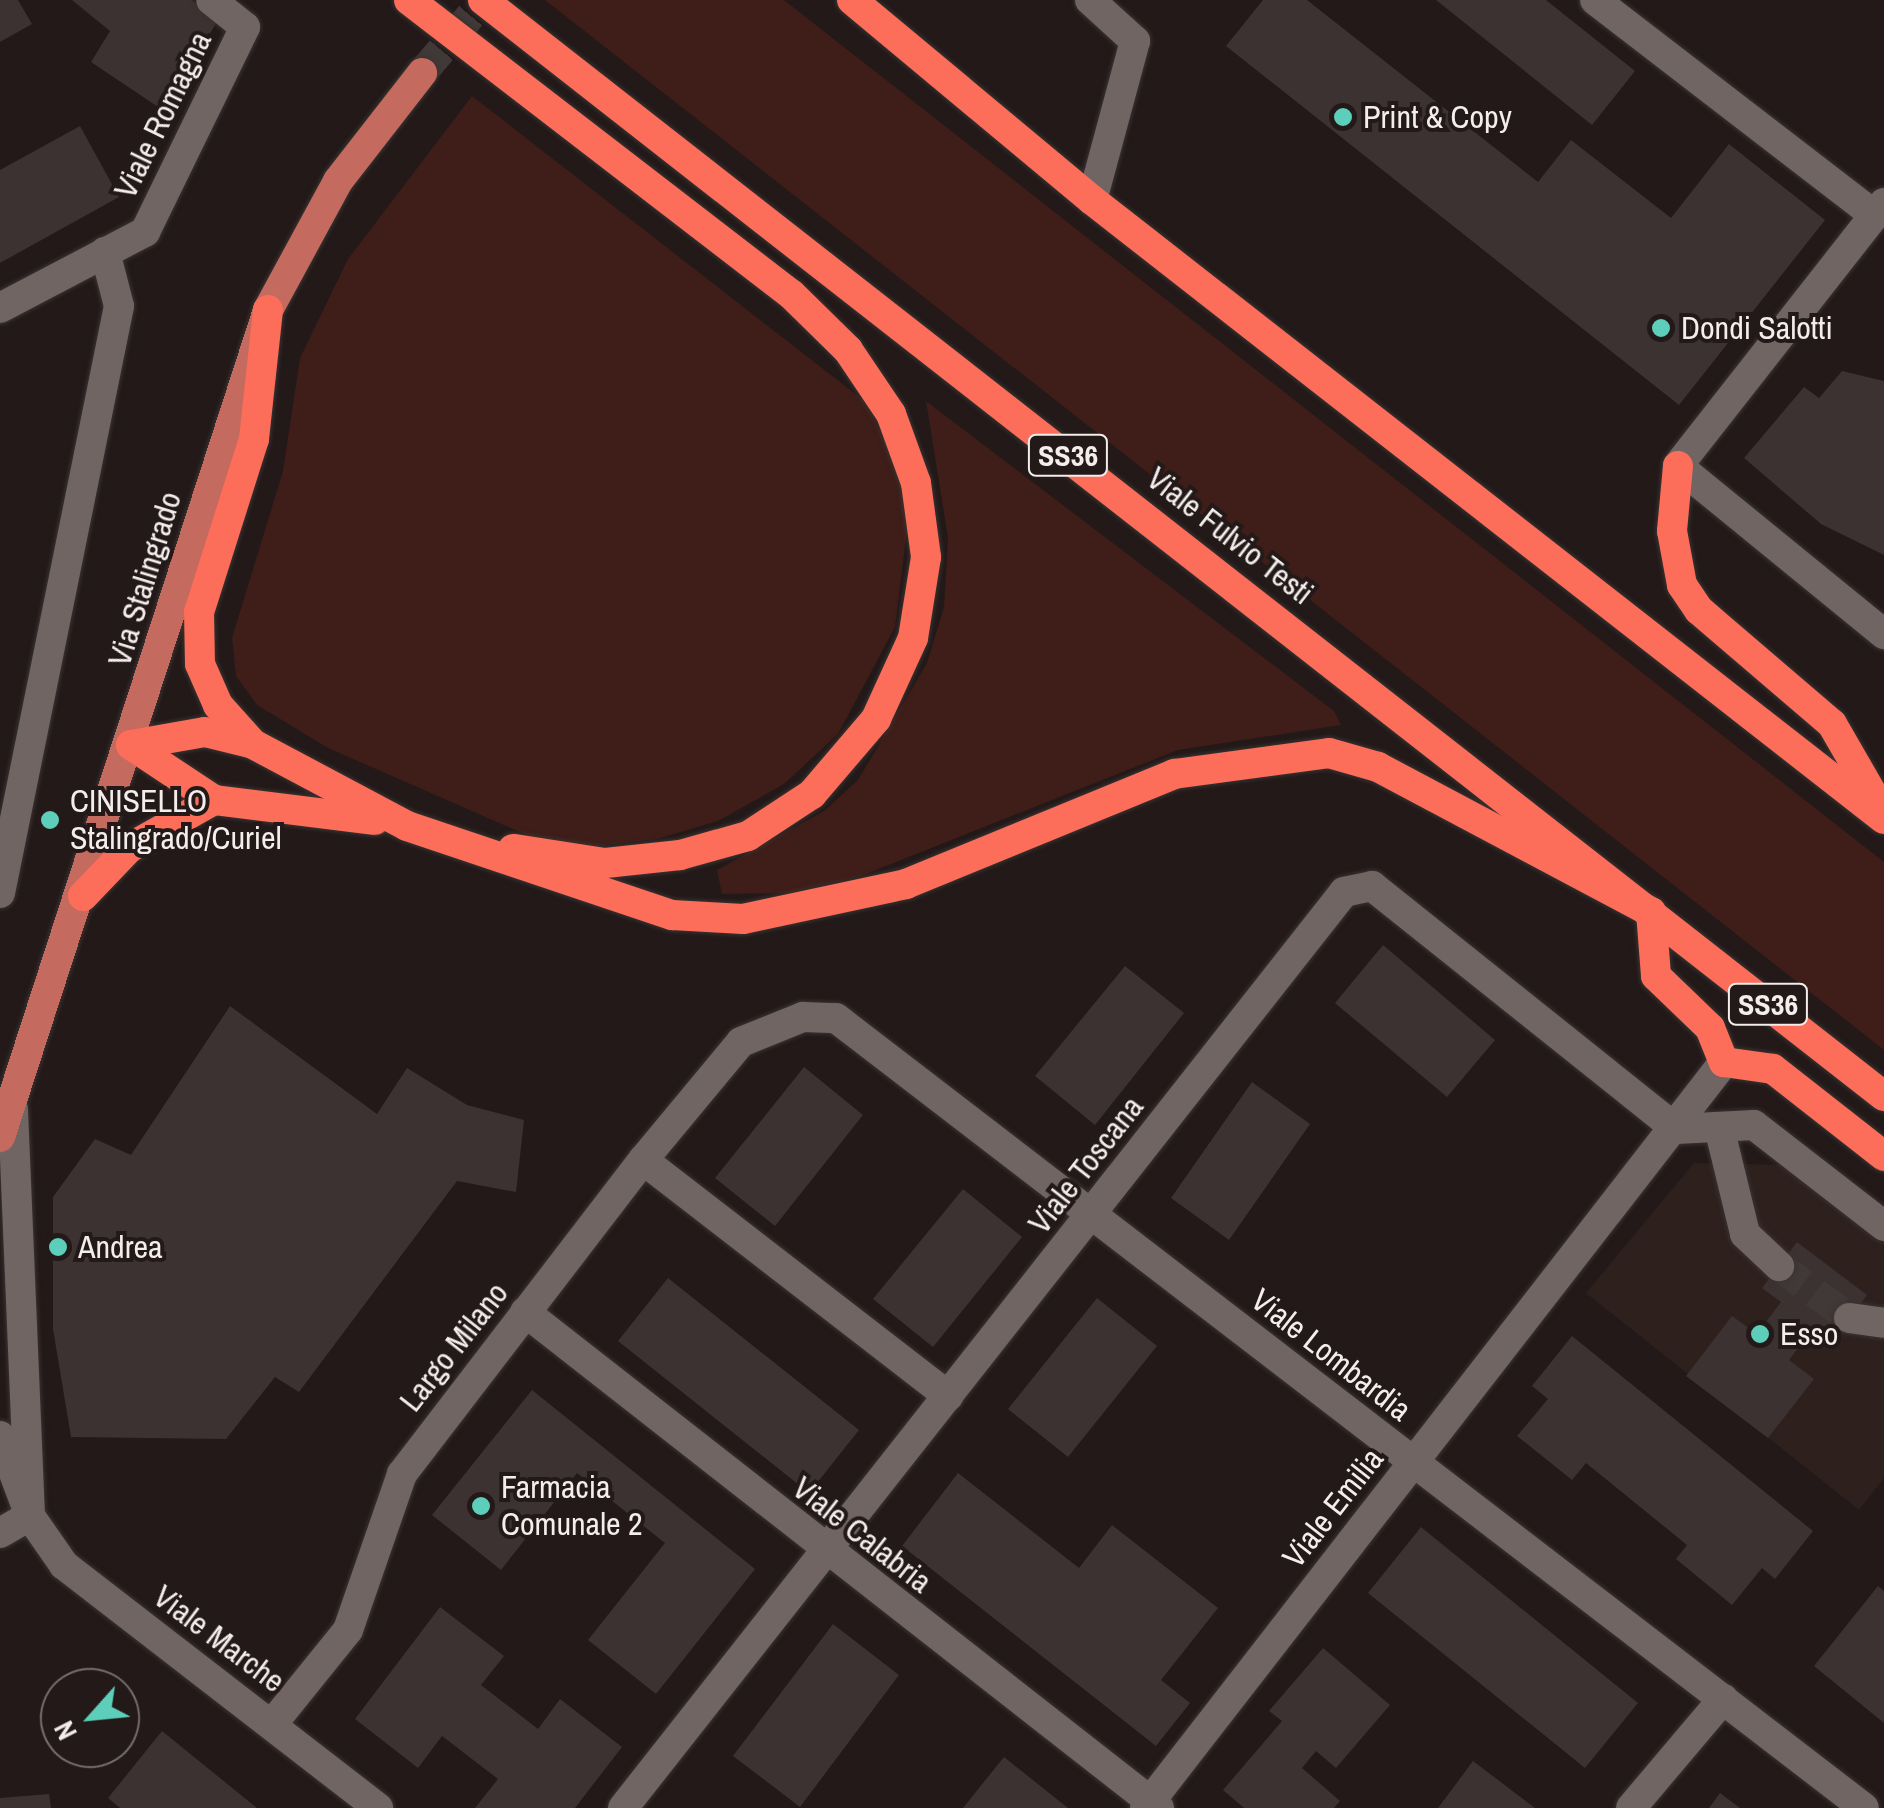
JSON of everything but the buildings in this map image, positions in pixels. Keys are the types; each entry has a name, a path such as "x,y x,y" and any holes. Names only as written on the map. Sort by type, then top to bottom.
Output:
{"highway":[{"path":"130,745 214,800 407,826 605,862 680,855 748,836 812,794 876,719 913,638 926,557 916,483 891,414 848,350 791,294 409,0"},
{"name":"Viale Fulvio Testi","path":"483,0 1884,1096"},
{"path":"864,4 1092,200 1884,816"},
{"path":"253,744 212,694 198,632 254,439 268,310"},
{"path":"1678,466 1672,531 1682,585 1699,610 1832,724 1884,816"},
{"path":"130,745 204,732 253,744 407,826 672,916 743,919 906,884 1174,774 1329,752 1378,767 1651,912 1656,976 1710,1028 1724,1062 1773,1069 1884,1156"},
{"path":"83,896 143,838 214,800"}],"main road":[{"name":"Via Stalingrado","path":"0,1137 14,1109 268,310 338,181 422,73"}],"street":[{"name":"Viale Romagna","path":"105,252 145,232 244,26 211,0"},
{"path":"1090,0 1136,41 1092,200"},
{"path":"1595,0 1879,209 1678,466 1884,634"},
{"path":"0,308 105,252 119,306 0,893"},
{"name":"Viale Toscana","path":"624,1808 1344,892 1372,886 1676,1129"},
{"name":"Viale Lombardia","path":"741,1042 803,1017 836,1018 1864,1808"},
{"name":"Largo Milano","path":"273,1723 348,1630 402,1474 643,1160 741,1042"},
{"name":"Viale Emilia","path":"1152,1806 1724,1062"},
{"path":"0,1533 30,1516 14,1109"},
{"path":"1676,1129 1754,1125 1884,1226"},
{"path":"1719,1126 1745,1234 1779,1266"},
{"path":"643,1160 948,1396"},
{"name":"Viale Calabria","path":"525,1312 1152,1806"},
{"path":"1850,1318 1884,1322"},
{"name":"Viale Marche","path":"0,1436 30,1516 78,1578 273,1723 378,1808"},
{"path":"1631,1808 1723,1699"}],"shaded area":[{"path":"545,0 784,0 1884,862 1884,1050"},
{"path":"472,96 867,403 898,470 908,523 895,627 838,734 784,784 718,821 657,839 596,846 538,840 328,748 257,705 236,676 232,638 283,471 300,358 348,259"},
{"path":"926,401 1334,711 1341,725 1178,750 861,876 789,893 722,894 717,870 824,811 858,780 927,663 944,607 948,538"},
{"name":"Esso","path":"1694,1163 1786,1165 1884,1243 1884,1478 1859,1510 1586,1293"}],"tunnel":[{"path":"422,73 484,0"},
{"path":"1779,1266 1849,1318"}],"place":[{"name":"Print & Copy","path":"1343,117"},
{"name":"Dondi Salotti","path":"1661,328"},
{"name":"CINISELLO Stalingrado/Curiel","path":"50,820"},
{"name":"Andrea","path":"58,1247"},
{"name":"Esso","path":"1760,1334"},
{"name":"Farmacia Comunale 2","path":"481,1506"}]}
